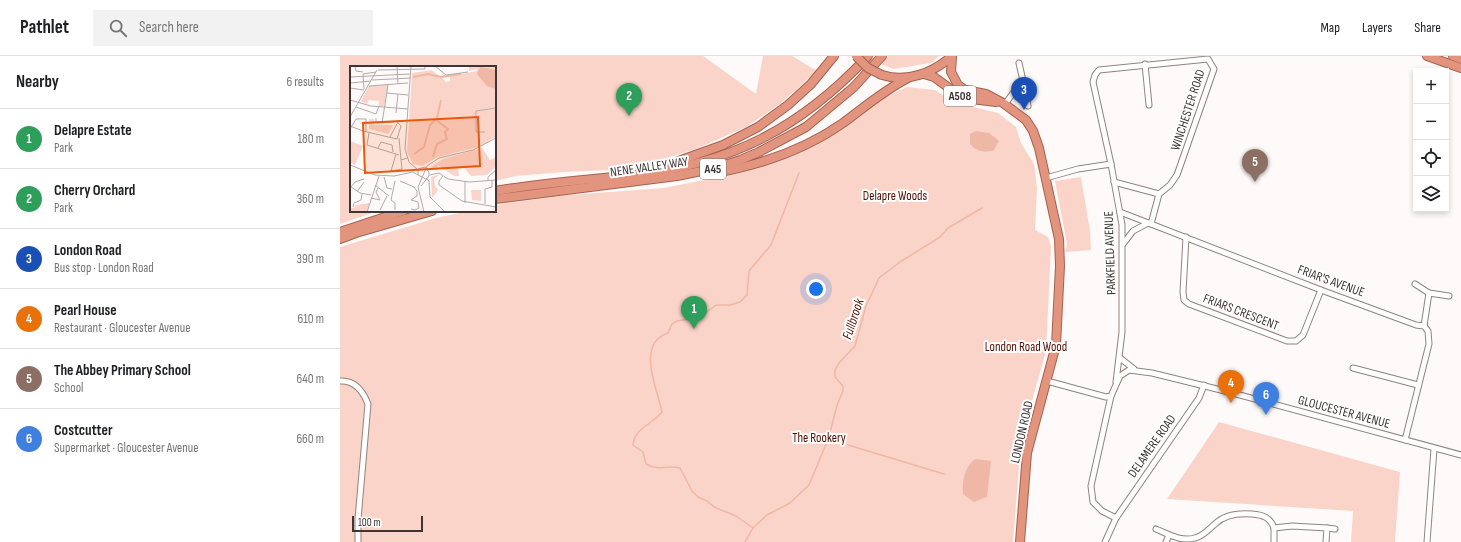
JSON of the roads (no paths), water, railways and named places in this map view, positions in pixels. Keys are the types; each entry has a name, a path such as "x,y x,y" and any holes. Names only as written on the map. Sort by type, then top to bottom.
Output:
{"highway":[{"path":"635,175 690,158 722,145 758,127 788,105 811,84 834,56"},
{"name":"A508","path":"856,56 868,68 890,78 908,78 924,74 944,63 952,56"},
{"name":"NENE VALLEY WAY","path":"496,191 539,184 635,175 681,166 736,151 777,131 812,108 847,79 868,56"},
{"name":"NENE VALLEY WAY","path":"496,198 670,177 716,168 759,152 806,127 854,87 882,56"},
{"name":"LONDON ROAD","path":"952,56 951,72 958,85 965,90 986,94 1004,104 1026,120 1033,132 1039,148 1059,239 1060,266 1056,345 1047,381 1032,427 1027,453 1020,542"},
{"path":"1427,56 1461,68"},
{"path":"1453,56 1461,59"},
{"name":"A508","path":"924,74 934,77 963,98 1004,104"},
{"path":"596,186 641,185 676,180 741,169 764,162 822,136 842,123 881,93 908,78"},
{"path":"340,232 400,212"},
{"path":"340,239 429,212"}],"street":[{"name":"WINCHESTER ROAD","path":"1110,164 1093,82 1094,75 1099,70 1145,64 1205,58 1210,61 1214,69 1177,175 1170,185 1159,194"},
{"path":"1019,64 1024,100 1028,106"},
{"path":"1145,64 1149,105"},
{"path":"1004,104 1022,81"},
{"path":"1046,178 1078,169 1110,164"},
{"name":"PARKFIELD AVENUE","path":"1110,164 1120,212 1123,244 1122,332 1117,382"},
{"path":"1114,182 1159,194 1149,223 1133,231 1123,244"},
{"name":"FRIAR'S AVENUE","path":"1120,212 1321,290 1416,325 1424,326"},
{"name":"FRIARS CRESCENT","path":"1186,237 1183,292 1184,300 1196,307 1287,341 1296,341 1303,335 1321,290"},
{"path":"1415,284 1429,293 1449,296"},
{"path":"1405,440 1429,344 1428,331 1424,326 1429,293"},
{"path":"1120,358 1134,369"},
{"path":"1354,368 1418,385"},
{"path":"1116,518 1102,511 1093,502 1090,495 1091,486 1111,396 1123,373 1134,369"},
{"name":"GLOUCESTER AVENUE","path":"1134,369 1204,385 1461,456"},
{"path":"340,381 349,381 358,386 365,395 368,404 358,519 358,542"},
{"path":"1047,381 1106,397 1111,396"},
{"name":"DELAMERE ROAD","path":"1105,542 1116,518 1199,398 1204,385"},
{"path":"1427,542 1434,449"},
{"path":"1156,529 1169,535 1186,539 1200,536 1216,522 1236,514 1265,516 1269,519 1274,528 1274,542"},
{"path":"1274,528 1292,526 1335,529"},
{"path":"1326,542 1327,528"},
{"path":"1166,542 1169,535"},
{"path":"1200,536 1204,542"}],"waterway":[{"path":"753,528 736,516 714,507 707,501 698,497 692,491 680,468 660,468 646,464 643,452 633,445 634,439 640,430 658,417 662,412 651,368 653,347 658,339 668,333 672,324 677,321 700,317 716,305 730,305 740,302 747,295 749,271 771,245 799,173"},
{"name":"Fullbrook","path":"745,542 753,528 767,515 790,503 809,485 829,437 837,405 843,391 843,386 835,377 835,370 839,363 855,346 866,306 879,278 900,262 940,237 948,228 982,208"},
{"path":"848,445 944,474"}],"place":[{"name":"London Road","path":"1024,110"},
{"name":"Cherry Orchard","path":"629,116"},
{"name":"The Abbey Primary School","path":"1255,182"},
{"name":"Delapre Estate","path":"694,329"},
{"name":"Pearl House","path":"1231,403"},
{"name":"Costcutter","path":"1266,415"}],"park label":[{"name":"Delapre Woods","path":"895,196"},
{"name":"London Road Wood","path":"1026,347"},
{"name":"The Rookery","path":"819,438"}]}
